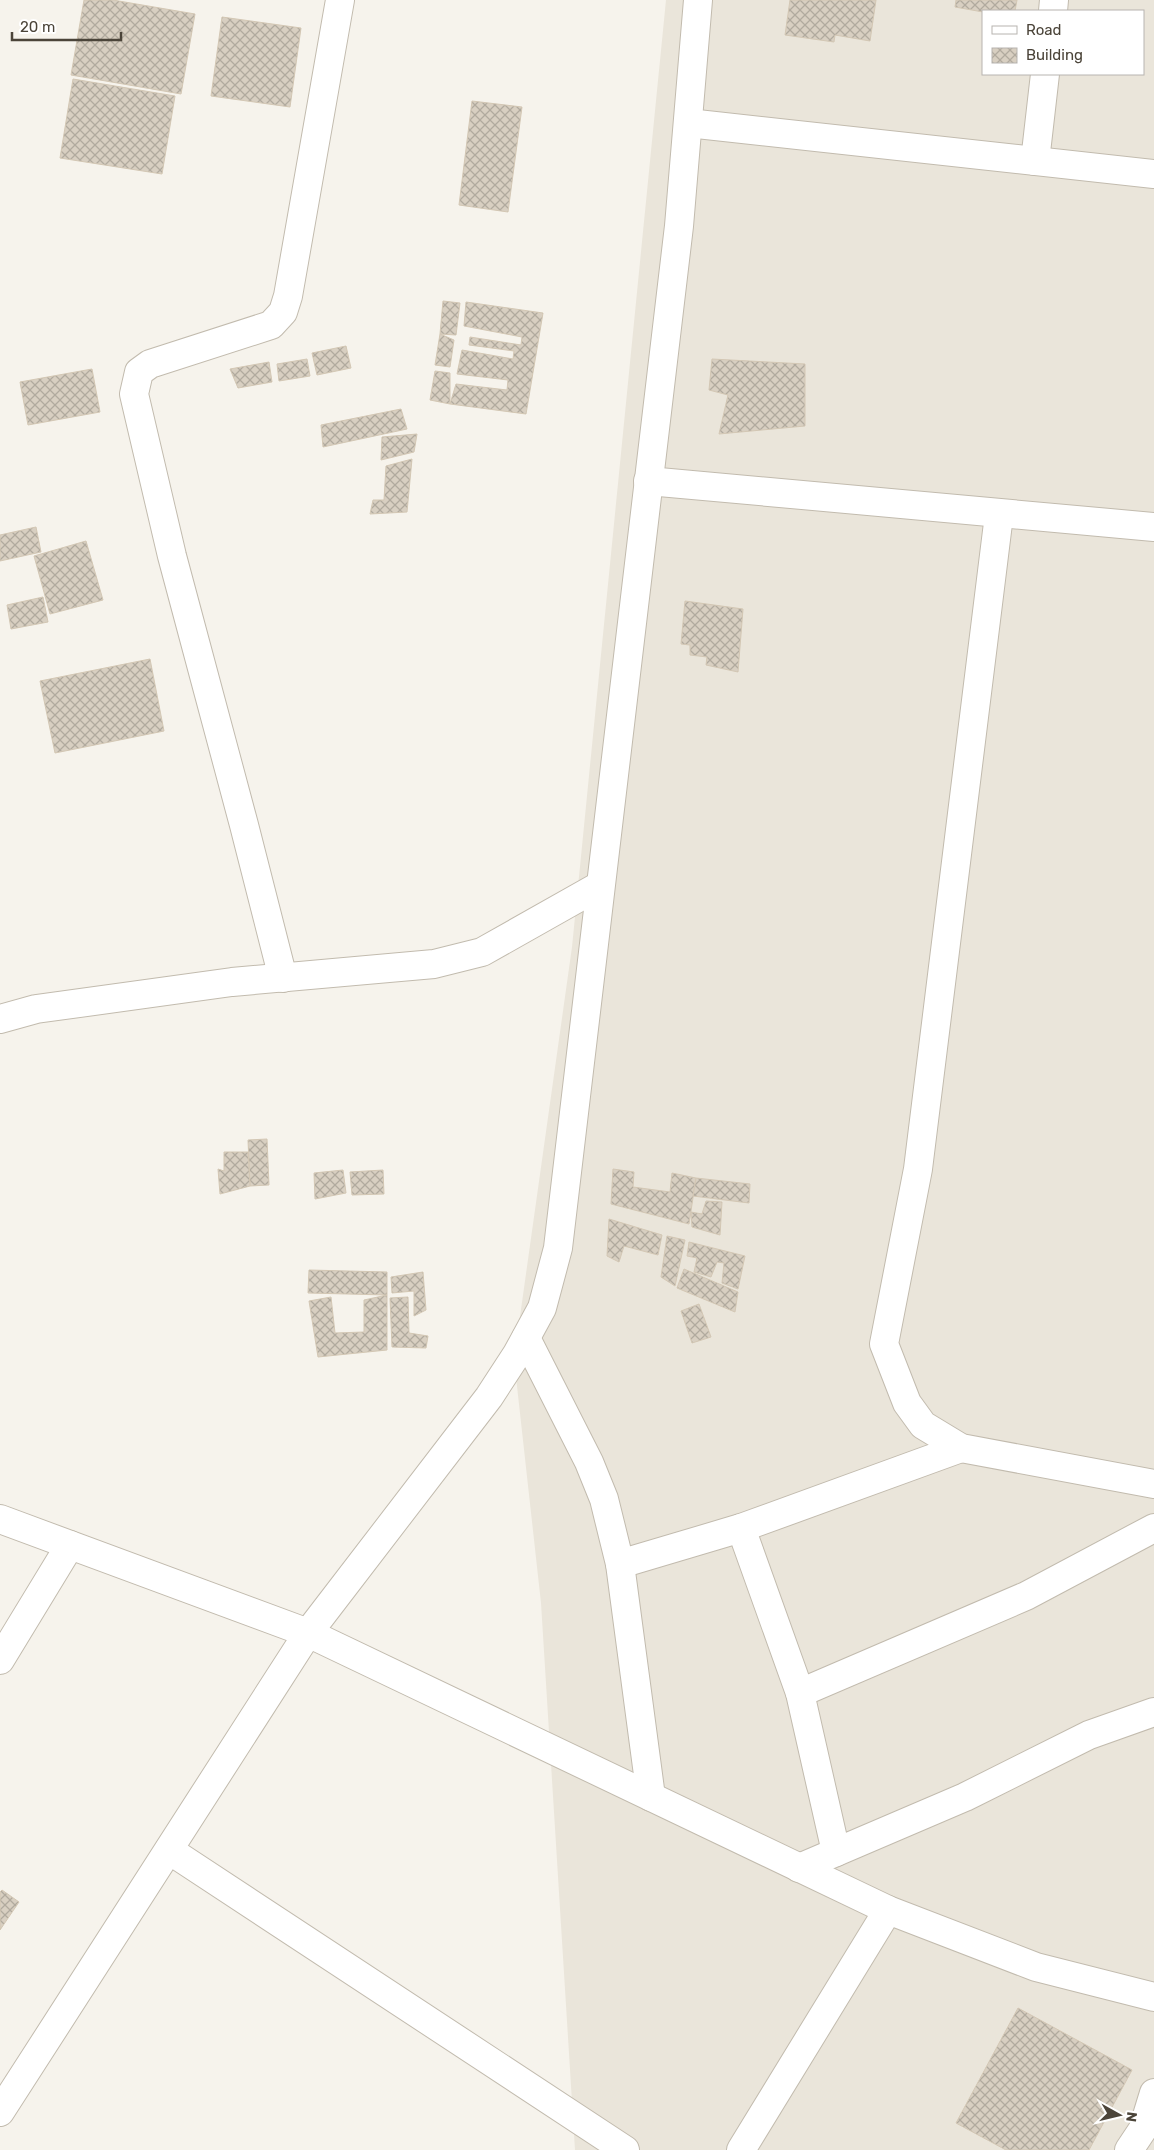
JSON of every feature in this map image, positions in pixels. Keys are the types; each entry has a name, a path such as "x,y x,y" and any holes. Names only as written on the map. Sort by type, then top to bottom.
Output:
{"street":[{"path":"283,978 172,556 134,394 139,372 150,364 271,325 283,312 290,286 340,0"},
{"path":"0,2112 308,1633 489,1397 526,1338 542,1308 558,1248 599,886 679,226 698,0"},
{"path":"1036,161 1046,75"},
{"path":"688,123 1154,174"},
{"path":"648,481 999,515 1154,527"},
{"path":"999,515 918,1169 884,1344 907,1403 923,1426 961,1448 1154,1484"},
{"path":"0,1019 36,1009 232,982 434,964 482,952 599,886"},
{"path":"526,1338 589,1462 604,1499 620,1564 651,1797"},
{"path":"620,1564 741,1528 961,1448"},
{"path":"0,1519 308,1633 888,1910 1036,1967 1154,1997"},
{"path":"741,1528 800,1693 836,1852"},
{"path":"800,1693 1026,1596 1154,1528"},
{"path":"0,1660 70,1545"},
{"path":"799,1868 965,1797 1090,1736 1154,1712"},
{"path":"168,1850 624,2150"},
{"path":"741,2150 888,1910"},
{"path":"1129,2150 1142,2129 1154,2093"}],"shaded area":[{"path":"666,0 1154,0 1154,2150 575,2150 541,1603 514,1359 572,947"}],"building":[{"path":"84,0 113,0 195,14 181,94 71,75"},
{"path":"790,0 876,0 870,41 835,35 834,42 785,35"},
{"path":"956,0 1017,0 1015,10 982,10 982,12 955,7"},
{"path":"222,17 301,28 290,107 211,96"},
{"path":"73,79 175,96 162,174 60,158"},
{"path":"472,101 522,107 508,212 459,205"},
{"path":"443,301 460,303 456,335 440,334"},
{"path":"466,302 543,313 526,414 450,404 456,384 507,390 508,380 457,374 462,350 513,359 514,351 469,345 470,337 521,345 522,337 464,326"},
{"path":"440,334 454,340 450,367 435,365"},
{"path":"346,346 351,368 317,375 312,353"},
{"path":"307,359 310,376 279,381 277,364"},
{"path":"712,359 805,364 805,426 719,434 728,395 709,390"},
{"path":"269,362 272,382 238,388 230,369"},
{"path":"92,369 100,412 28,425 20,382"},
{"path":"435,371 450,373 450,404 430,400"},
{"path":"401,409 407,429 323,447 321,425"},
{"path":"417,434 414,452 381,460 382,437"},
{"path":"412,459 407,512 370,514 373,500 384,500 386,466"},
{"path":"36,527 41,552 0,561 0,535"},
{"path":"86,541 103,600 50,614 34,556"},
{"path":"43,597 48,622 11,629 7,605"},
{"path":"685,601 743,609 738,672 706,665 707,657 690,655 690,645 681,644"},
{"path":"150,659 164,731 55,753 40,681"},
{"path":"267,1139 269,1185 250,1186 248,1140"},
{"path":"224,1152 248,1152 250,1186 220,1194 218,1169 224,1171"},
{"path":"613,1169 634,1172 633,1187 670,1192 672,1173 696,1178 689,1224 611,1204"},
{"path":"343,1170 346,1193 315,1199 314,1173"},
{"path":"383,1170 384,1194 352,1195 350,1172"},
{"path":"696,1178 750,1184 749,1203 693,1196"},
{"path":"706,1201 722,1202 720,1235 692,1227 691,1212 702,1214"},
{"path":"609,1219 662,1235 658,1255 624,1246 619,1262 607,1256"},
{"path":"667,1236 685,1240 675,1286 661,1277"},
{"path":"689,1242 745,1256 738,1289 722,1283 724,1263 717,1262 711,1277 694,1272 697,1258 687,1256"},
{"path":"684,1269 738,1292 735,1312 677,1288"},
{"path":"309,1270 387,1272 387,1295 308,1293"},
{"path":"423,1272 426,1310 414,1316 414,1291 392,1293 391,1277"},
{"path":"387,1295 387,1350 318,1357 309,1301 331,1297 335,1333 364,1332 364,1300"},
{"path":"408,1297 409,1333 428,1336 426,1348 392,1347 390,1298"},
{"path":"699,1304 711,1337 692,1343 681,1311"},
{"path":"2,1890 19,1902 0,1930 0,1892"},
{"path":"1018,2008 1132,2070 1089,2150 1006,2150 956,2123"}]}
